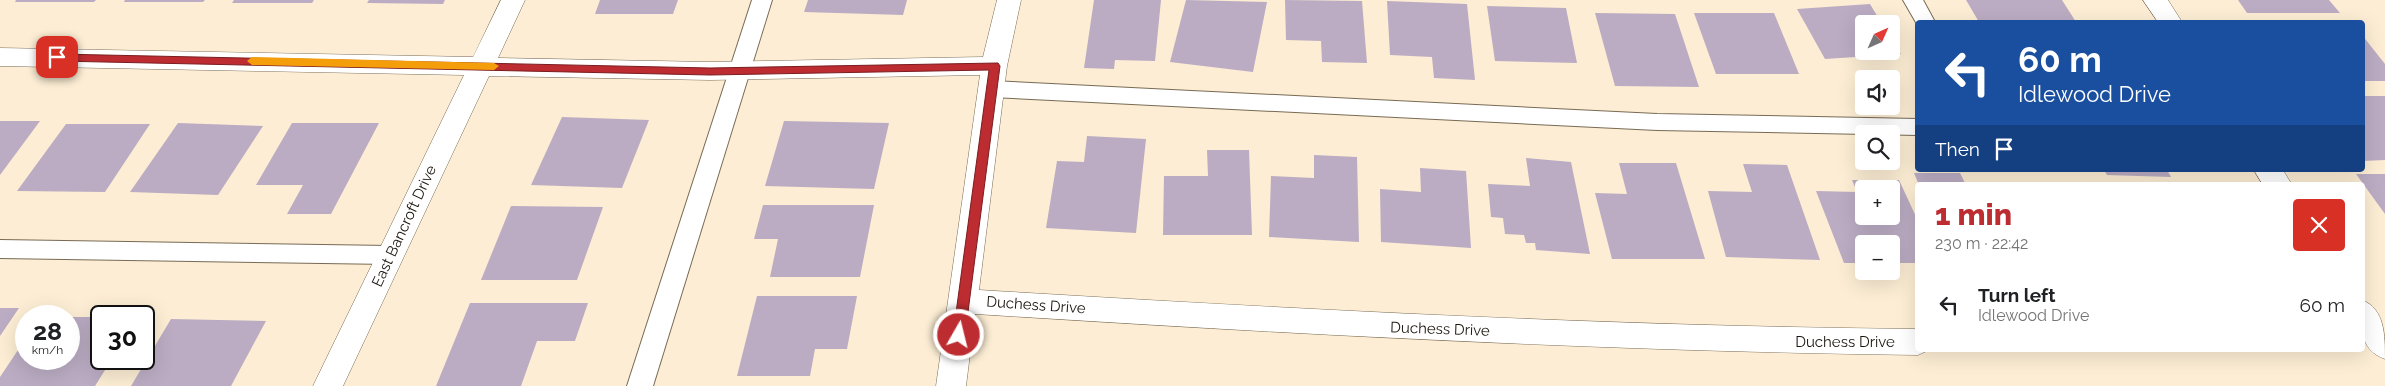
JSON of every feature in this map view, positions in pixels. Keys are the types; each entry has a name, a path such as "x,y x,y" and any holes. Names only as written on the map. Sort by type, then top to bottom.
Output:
{"street":[{"name":"East Bancroft Drive","path":"328,386 513,0"},
{"path":"952,386 993,78 1009,0"},
{"path":"2155,0 2169,20"},
{"path":"0,57 740,71 993,78"},
{"name":"Duchess Drive","path":"964,300 1338,324 1759,342 1915,342"},
{"path":"2365,318 2377,344"}],"lane":[{"path":"640,386 762,0"},
{"path":"1913,0 1924,20"},
{"path":"993,78 1657,122 1915,127"},
{"path":"0,248 390,255"}],"building":[{"path":"16,0 96,0 94,2 15,2"},
{"path":"125,0 205,0 203,2 124,2"},
{"path":"234,0 314,0 312,3 232,3"},
{"path":"369,0 445,0 443,4 367,3"},
{"path":"600,0 678,0 673,14 595,14"},
{"path":"808,0 907,0 903,15 804,12"},
{"path":"1094,0 1161,0 1155,61 1115,60 1114,69 1084,68"},
{"path":"1186,0 1267,2 1253,72 1170,62"},
{"path":"1285,0 1362,1 1367,63 1322,62 1321,41 1286,40"},
{"path":"1966,0 2062,0 2075,20 1978,20"},
{"path":"2238,0 2329,0 2340,13 2247,13"},
{"path":"1387,1 1467,4 1475,80 1434,78 1432,57 1390,55"},
{"path":"1870,4 1877,15 1855,15 1855,57 1825,59 1797,9"},
{"path":"1487,6 1566,8 1577,63 1495,61"},
{"path":"1595,13 1675,14 1699,87 1615,86"},
{"path":"1694,13 1774,13 1799,74 1716,74"},
{"path":"2365,39 2385,64 2385,81 2365,81"},
{"path":"2365,96 2385,96 2385,160 2365,161"},
{"path":"562,117 649,120 622,188 531,185"},
{"path":"0,121 40,121 0,175"},
{"path":"784,121 889,123 874,189 765,186"},
{"path":"178,123 263,126 218,195 130,192"},
{"path":"292,123 379,123 331,214 287,214 303,185 256,185"},
{"path":"66,124 150,124 105,192 17,191"},
{"path":"1087,136 1146,139 1136,233 1046,228 1057,161 1084,162"},
{"path":"1207,150 1249,150 1252,235 1163,235 1164,176 1208,176"},
{"path":"1314,155 1357,157 1359,242 1269,237 1271,176 1314,178"},
{"path":"1526,158 1571,162 1590,254 1536,250 1535,243 1526,243 1524,235 1505,234 1503,218 1491,217 1488,184 1530,186"},
{"path":"1619,163 1676,163 1705,259 1612,259 1595,193 1627,194"},
{"path":"1743,164 1787,165 1820,260 1726,257 1708,191 1752,192"},
{"path":"1420,168 1466,171 1471,248 1381,242 1380,189 1421,192"},
{"path":"2105,172 2168,172 2171,177 2107,175"},
{"path":"1914,173 1960,173 1964,182 1918,182"},
{"path":"2356,174 2385,174 2385,214 2365,186 2365,182 2362,182"},
{"path":"1900,182 1915,215 1915,263 1900,263 1900,235 1855,235 1855,263 1844,263 1816,191 1855,192 1855,225 1900,225"},
{"path":"763,205 874,205 860,277 770,277 778,239 754,239"},
{"path":"511,206 603,207 577,280 481,280"},
{"path":"757,296 857,296 847,349 815,349 810,376 737,376"},
{"path":"470,303 588,303 575,341 537,341 521,386 436,386"},
{"path":"0,308 15,308 15,314 0,336"},
{"path":"80,317 90,317 90,370 105,370 95,386 0,386 0,377 15,354 15,370 80,370"},
{"path":"171,319 266,321 231,386 131,386 141,370 155,370 155,346"}],"slow traffic":[{"path":"252,61 494,66"}],"route":[{"path":"57,57 710,71 994,66 959,335"}]}
